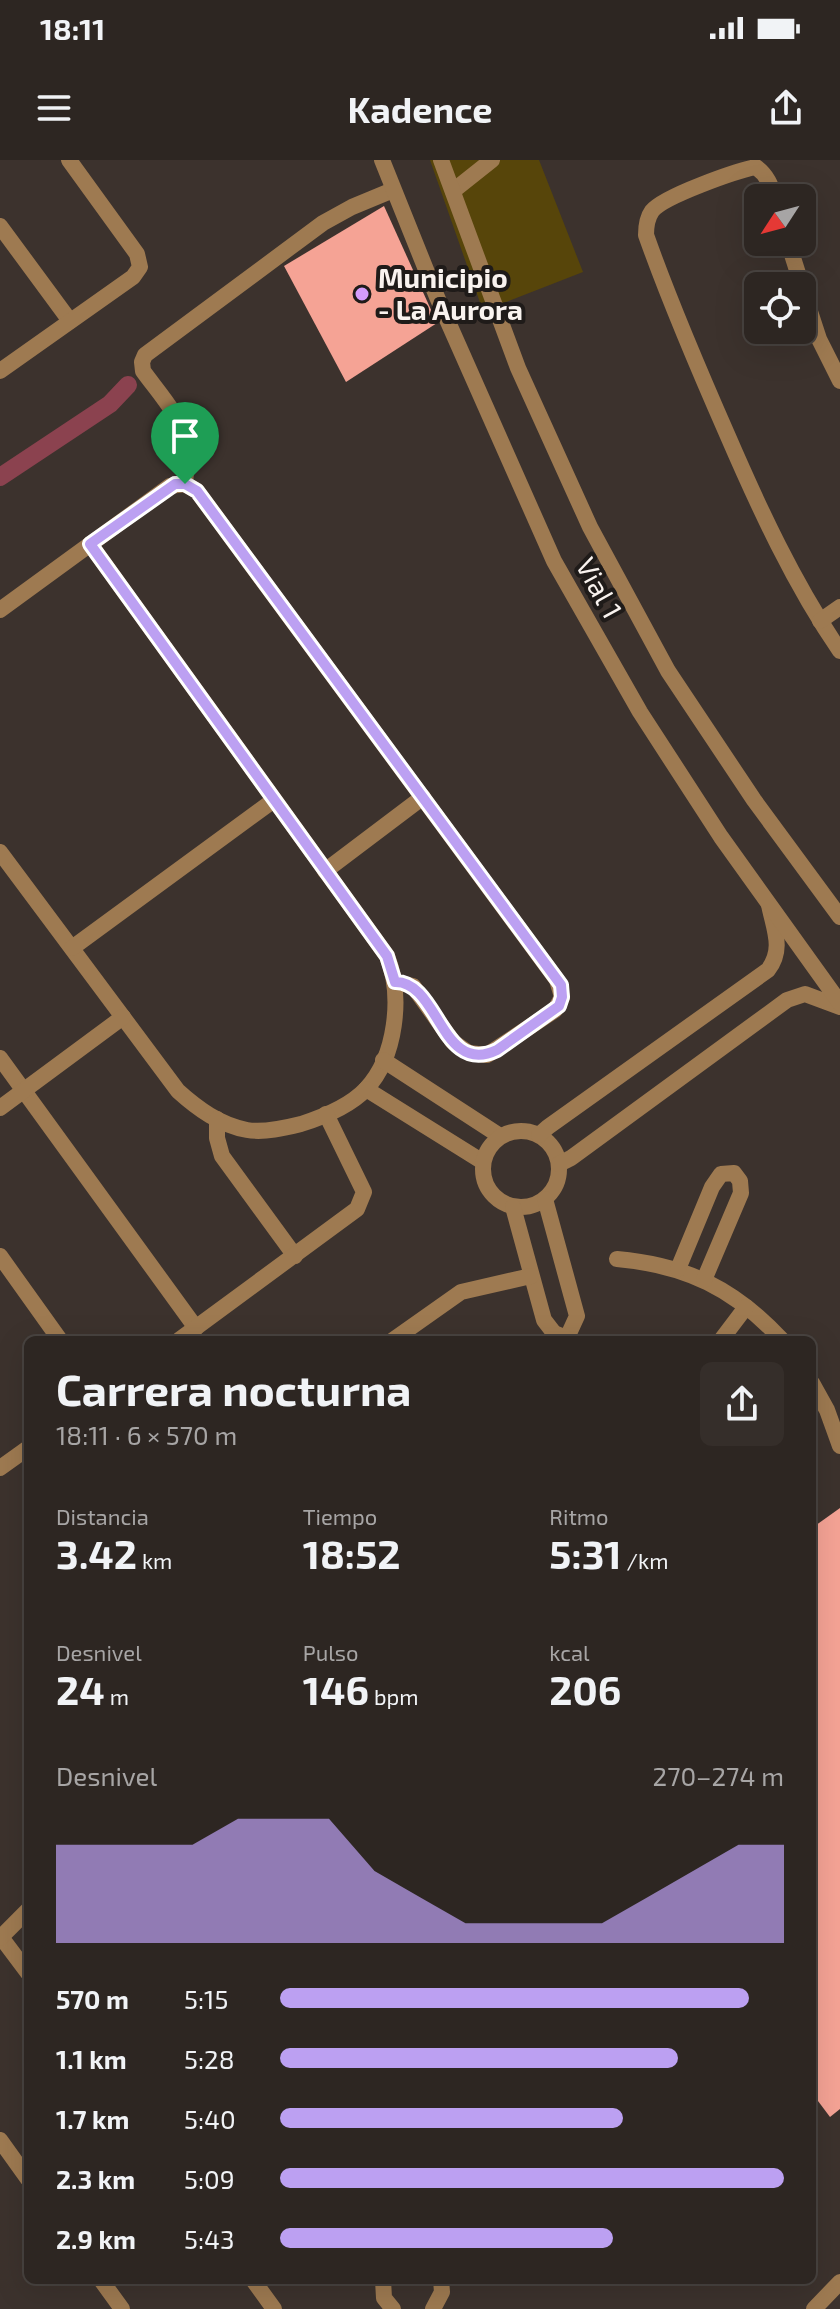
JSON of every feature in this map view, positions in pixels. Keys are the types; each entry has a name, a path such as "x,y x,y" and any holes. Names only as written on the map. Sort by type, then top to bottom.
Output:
{"street":[{"path":"0,371 133,277 140,267 137,254 69,160"},
{"name":"Vial 1","path":"382,160 437,297 554,561 640,712 721,837 840,1005"},
{"name":"Vial 1","path":"441,160 518,368 590,527 668,671 754,800 840,917"},
{"path":"453,191 492,160"},
{"path":"770,184 767,176 756,167 739,170 660,203 648,217 646,235 695,363 755,499 820,621 840,651"},
{"path":"185,484 183,434 176,418 143,371 145,355 323,223 393,190"},
{"path":"0,226 70,321"},
{"path":"816,330 840,381"},
{"path":"0,610 170,486 185,484 197,491 557,980 562,997 555,1010 497,1050 478,1056 460,1049 453,1042 413,986 395,982"},
{"path":"0,852 178,1091 217,1119 249,1131 293,1126 326,1114 366,1089 383,1060 396,1016 395,982 387,956 90,544"},
{"path":"820,621 840,607"},
{"path":"325,871 423,797"},
{"path":"72,948 274,800"},
{"path":"539,1135 768,970 777,958 777,940 769,905"},
{"path":"559,1164 787,1000 805,994 840,1005"},
{"path":"0,1108 123,1017"},
{"path":"0,1058 196,1328"},
{"path":"383,1060 500,1136"},
{"path":"366,1089 483,1162"},
{"path":"185,1336 352,1214 363,1198 364,1192 326,1114"},
{"path":"217,1119 217,1138 222,1156 295,1256"},
{"path":"513,1131 539,1135 555,1152 559,1177 545,1199 533,1205 513,1207 496,1198 487,1188 483,1162 489,1147 500,1136 513,1131"},
{"path":"678,1269 712,1187 721,1174 734,1173 740,1181 741,1193 704,1280"},
{"path":"545,1199 577,1316 567,1336"},
{"path":"513,1207 544,1320 559,1336"},
{"path":"0,1256 57,1336"},
{"path":"617,1259 678,1269 704,1280 746,1307 778,1336"},
{"path":"399,1336 461,1292 531,1276"},
{"path":"724,1336 746,1307"},
{"path":"816,1390 840,1446"},
{"path":"2,1463 24,1450"},
{"path":"24,1914 1,1938 24,1968"},
{"path":"0,2140 24,2173"},
{"path":"814,2309 840,2282"},
{"path":"104,2284 122,2309"},
{"path":"256,2284 274,2309"},
{"path":"382,2284 387,2307"},
{"path":"433,2309 442,2292 441,2284"}],"shaded area":[{"path":"430,160 539,160 583,272 483,311"}],"building":[{"name":"Municipio - La Aurora","path":"384,206 437,323 346,382 284,266"},
{"path":"840,1508 840,2109 830,2117 816,2098 816,1525"}],"waterway":[{"path":"0,477 110,404 128,385"}],"place":[{"name":"Municipio - La Aurora","path":"362,294"}],"route":[{"path":"185,484 197,491 561,985 559,1006 497,1050 478,1056 460,1049 413,986 395,982 387,956 90,544 170,486 185,484"}]}
